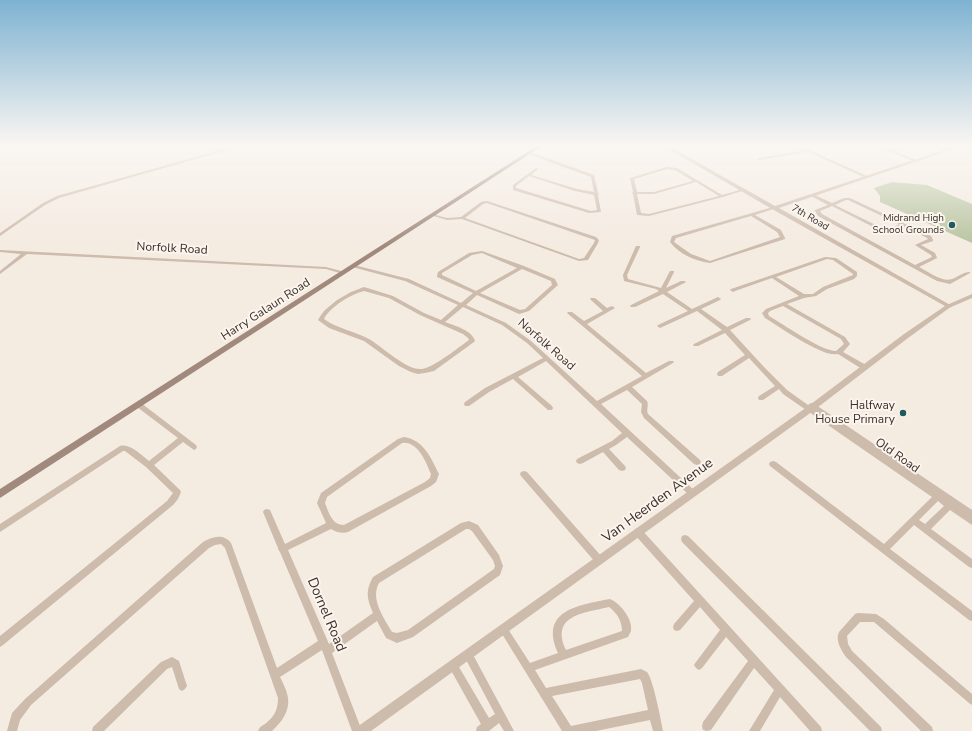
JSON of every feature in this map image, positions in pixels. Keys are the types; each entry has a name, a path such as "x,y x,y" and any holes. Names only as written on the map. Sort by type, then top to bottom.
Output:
{"main road":[{"name":"Harry Galaun Road","path":"0,494 490,178"}],"street":[{"path":"0,235 44,204 58,197 125,178"},
{"path":"524,178 514,186 514,189 593,212 598,212 597,194 593,178"},
{"path":"538,178 576,190 597,194"},
{"path":"632,178 631,180 638,213 644,215 681,206 694,205 743,190"},
{"path":"691,178 722,196"},
{"name":"7th Road","path":"722,178 949,306"},
{"path":"752,215 779,231 783,238 710,262 698,258 676,246 671,240 674,237 752,215 864,178"},
{"path":"634,194 654,193 697,182"},
{"path":"812,195 830,205 887,231 891,231 903,224"},
{"path":"915,267 935,258 933,254 917,245 932,239 852,200 845,199 818,210 817,212 820,215 915,267 945,282 950,282 968,273"},
{"path":"432,215 447,219 462,218 579,260 586,259 597,240 491,203 482,203 462,218"},
{"path":"638,247 625,278 627,280 655,287 691,311"},
{"name":"Norfolk Road","path":"0,251 326,268 343,273"},
{"path":"0,272 26,252"},
{"path":"476,252 488,254 522,267 553,280 556,284 524,311 516,312 444,280 439,276 439,273 476,252"},
{"path":"733,290 827,258 834,260 855,273 854,277 825,288 814,295 803,296 783,304 768,310 765,312 766,315 821,348 831,353 838,352 847,344 843,338 783,304"},
{"name":"Norfolk Road","path":"354,266 407,280 511,328 529,342 692,493"},
{"path":"442,322 476,293 493,285 522,267"},
{"path":"662,291 672,272"},
{"path":"773,276 803,296"},
{"path":"633,306 683,282"},
{"path":"364,289 391,297 422,314 442,322 471,336 472,341 432,369 420,371 413,370 398,363 366,340 325,323 320,319 326,311 356,291 364,289"},
{"name":"Van Heerden Avenue","path":"361,731 812,408 864,367 949,306 972,296"},
{"path":"583,324 609,309 593,299"},
{"path":"660,326 718,299"},
{"name":"Old Road","path":"698,308 727,331 779,386 951,503 972,514"},
{"path":"570,312 646,376"},
{"path":"696,346 748,320"},
{"path":"838,352 864,367"},
{"path":"720,374 749,355"},
{"path":"467,404 513,376 546,359"},
{"path":"596,404 671,362"},
{"path":"513,376 550,408"},
{"path":"627,386 645,403 644,412 646,416 697,462"},
{"path":"762,398 779,386"},
{"path":"139,405 194,447"},
{"path":"580,461 614,443 627,433"},
{"path":"150,465 183,438"},
{"path":"409,440 418,445 435,474 434,478 430,482 345,529 337,529 331,525 321,503 324,495 400,441 409,440"},
{"path":"0,528 118,450 126,448 150,465 176,491 177,494 173,500 0,642"},
{"path":"603,448 622,468"},
{"path":"773,464 972,617"},
{"path":"524,474 599,560"},
{"path":"884,550 939,495"},
{"path":"926,529 951,503"},
{"name":"Old Road","path":"951,503 972,521"},
{"name":"Dornel Road","path":"267,512 326,647 357,731"},
{"path":"913,520 972,564"},
{"path":"282,549 331,525"},
{"path":"464,526 472,526 475,528 498,562 498,569 492,576 406,635 397,638 389,635 378,615 370,592 372,584 376,580 464,526"},
{"path":"638,532 780,689 813,729"},
{"path":"685,539 877,731"},
{"path":"12,731 16,717 28,702 206,544 215,540 222,540 226,542 228,546 283,698 283,707 278,720 263,731"},
{"path":"677,628 700,601"},
{"path":"528,668 626,634 628,629 627,624 616,606 610,603 568,614 561,618 557,626 557,635 564,655"},
{"path":"274,675 326,647 378,615"},
{"path":"928,731 849,654 844,646 842,640 844,631 858,617 876,618 972,700"},
{"path":"503,629 568,731"},
{"path":"700,665 726,630"},
{"path":"468,654 509,731"},
{"path":"708,726 754,661"},
{"path":"97,731 164,665 172,662 176,664 182,686"},
{"path":"454,665 485,728 500,716"},
{"path":"544,693 640,674 644,676 647,682 658,731"},
{"path":"754,731 780,689"},
{"path":"572,731 654,714"}],"green space":[{"name":"Midrand High School Grounds","path":"892,182 927,185 972,204 972,243 880,202 880,196 874,188"}],"place":[{"name":"Midrand High School Grounds","path":"952,225"},
{"name":"Halfway House Primary","path":"903,413"}]}
